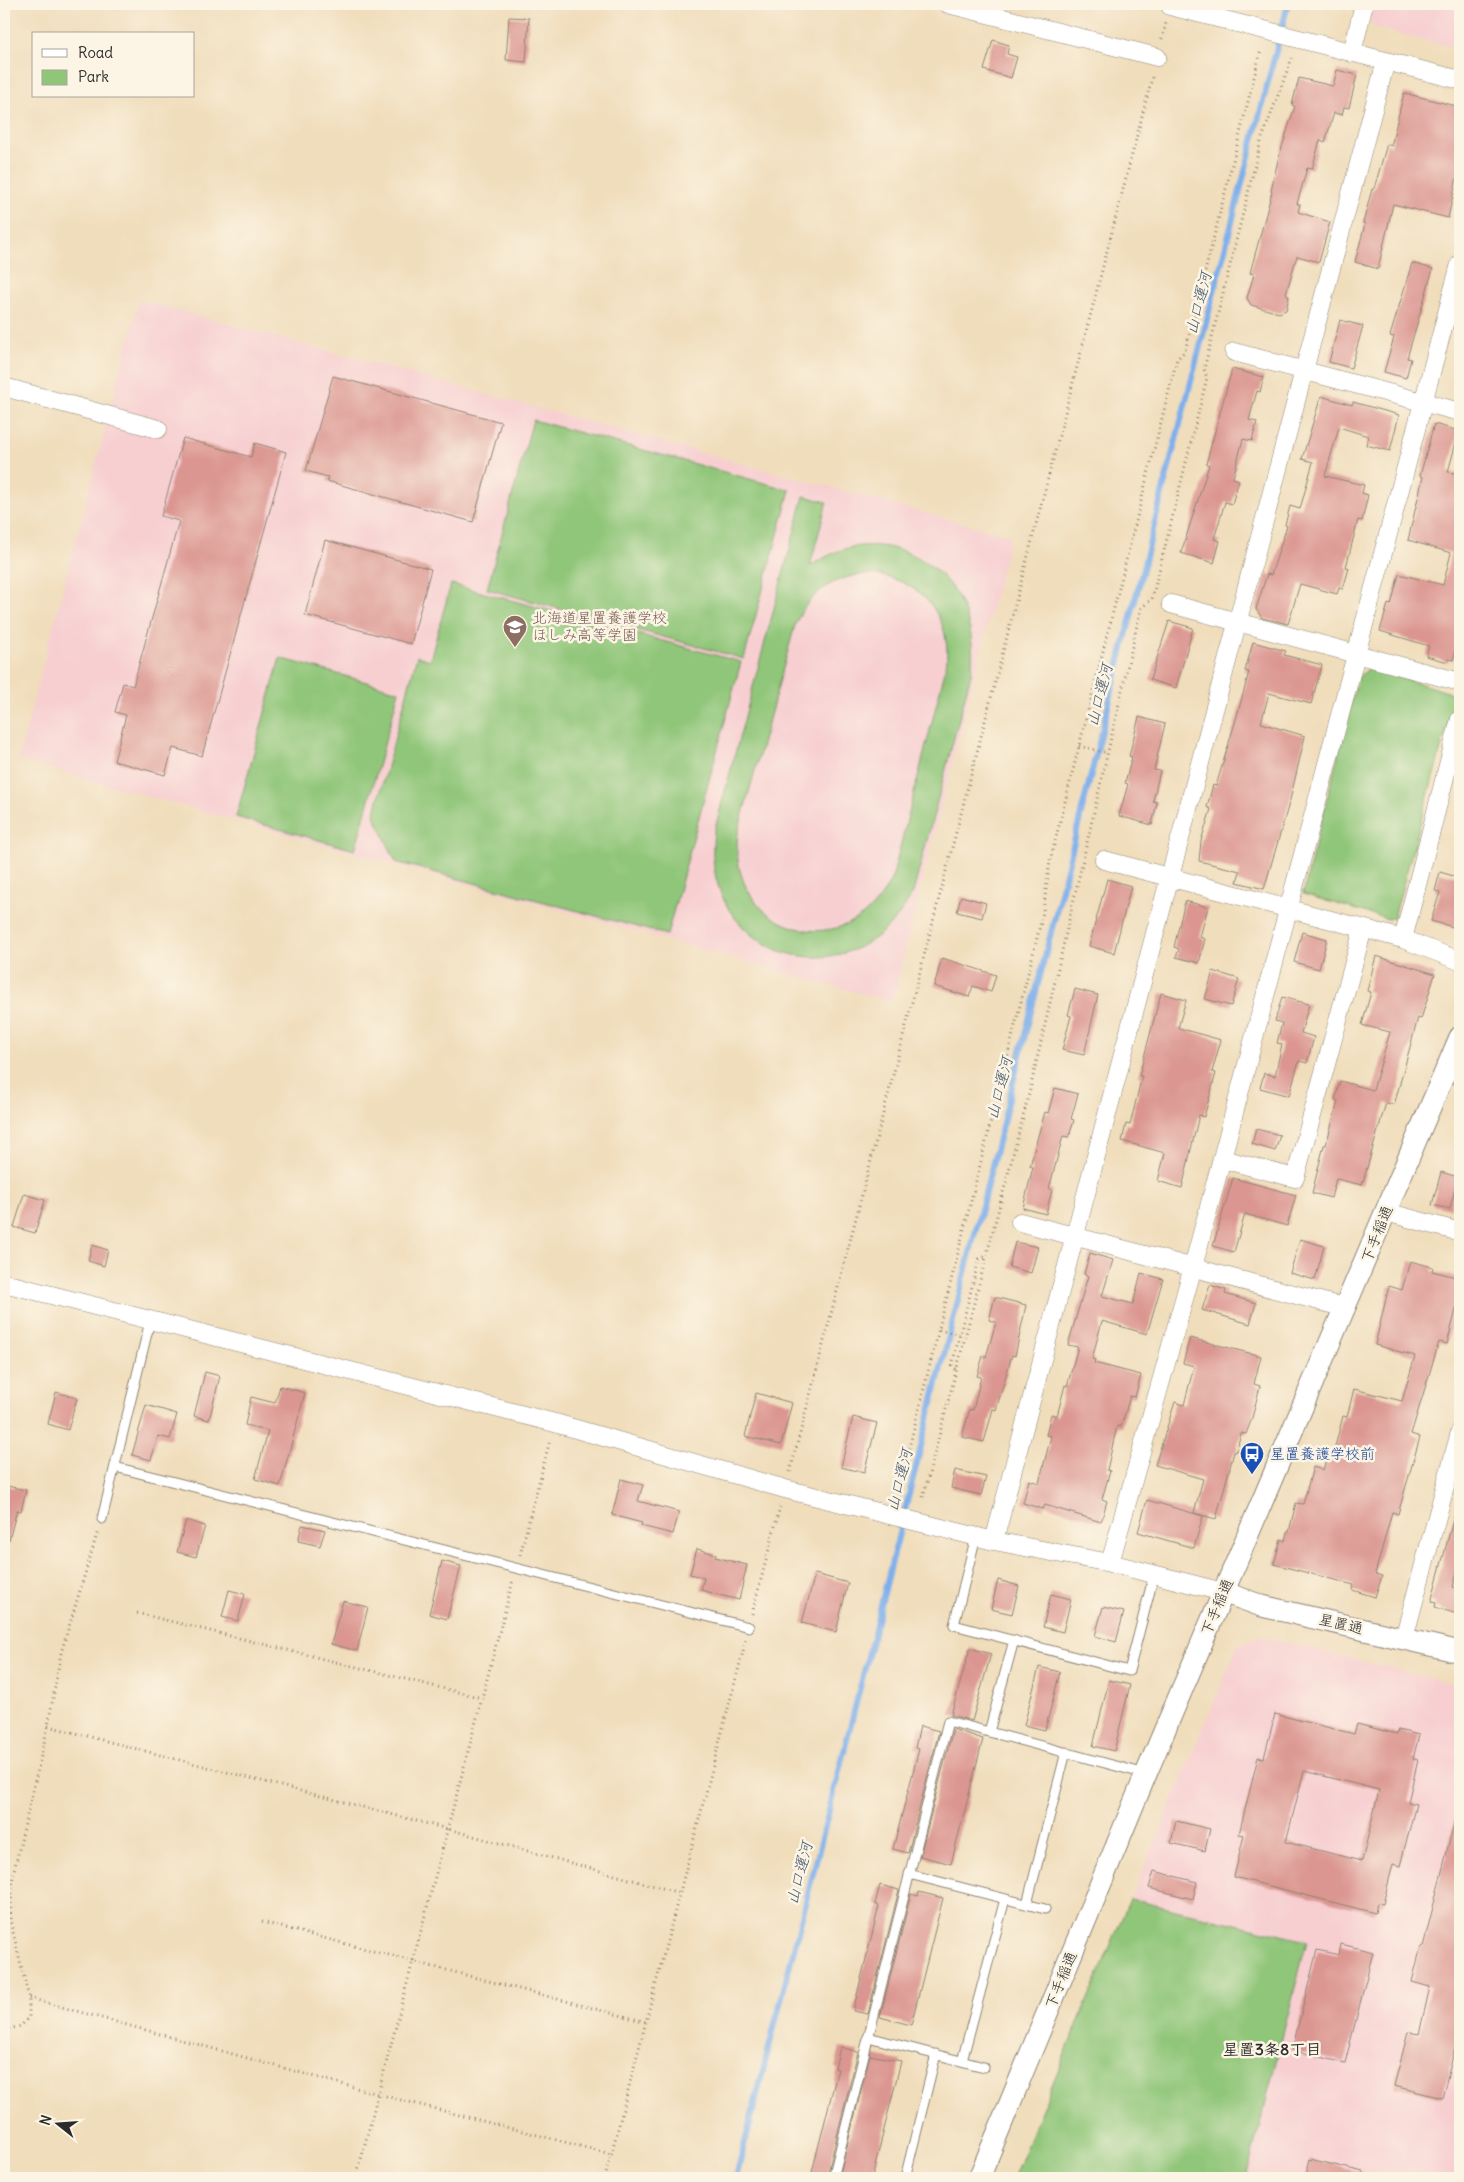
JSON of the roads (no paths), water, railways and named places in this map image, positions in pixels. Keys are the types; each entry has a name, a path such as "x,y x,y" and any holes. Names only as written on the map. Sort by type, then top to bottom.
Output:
{"street":[{"path":"948,4 1158,56"},
{"path":"1352,53 1364,4"},
{"path":"1171,5 1244,26 1460,80"},
{"path":"994,1541 1386,61"},
{"path":"1110,1563 1193,1267 1460,264"},
{"path":"1234,352 1460,412"},
{"path":"4,387 158,429"},
{"path":"1172,604 1460,682"},
{"path":"1403,939 1460,719"},
{"path":"1104,860 1403,939 1460,961"},
{"path":"1222,1159 1295,1178 1363,929"},
{"name":"下手稲通","path":"979,2178 1146,1774 1460,1037"},
{"path":"1386,1212 1460,1232"},
{"path":"1020,1222 1346,1308"},
{"path":"4,1283 555,1423 785,1489 994,1541 1110,1563 1223,1592"},
{"path":"1404,1638 1460,1432"},
{"name":"星置通","path":"1223,1592 1262,1606 1460,1652"}],"lane":[{"path":"102,1519 150,1321"},
{"path":"115,1467 749,1627"},
{"path":"976,1536 954,1624 1129,1671 1154,1574"},
{"path":"989,1732 1014,1640"},
{"path":"832,2178 948,1721 1146,1774"},
{"path":"1027,1904 1066,1752"},
{"path":"909,1874 1045,1909"},
{"path":"962,2061 1005,1899"},
{"path":"868,2037 984,2067"},
{"path":"905,2178 936,2054"}],"waterway":[{"name":"山口運河","path":"736,2178 1150,541 1288,4"}],"place":[{"name":"北海道星置養護学校 ほしみ高等学園","path":"515,648"},
{"name":"星置養護学校前","path":"1252,1475"}],"district":[{"name":"星置3条8丁目","path":"1272,2049"}]}
